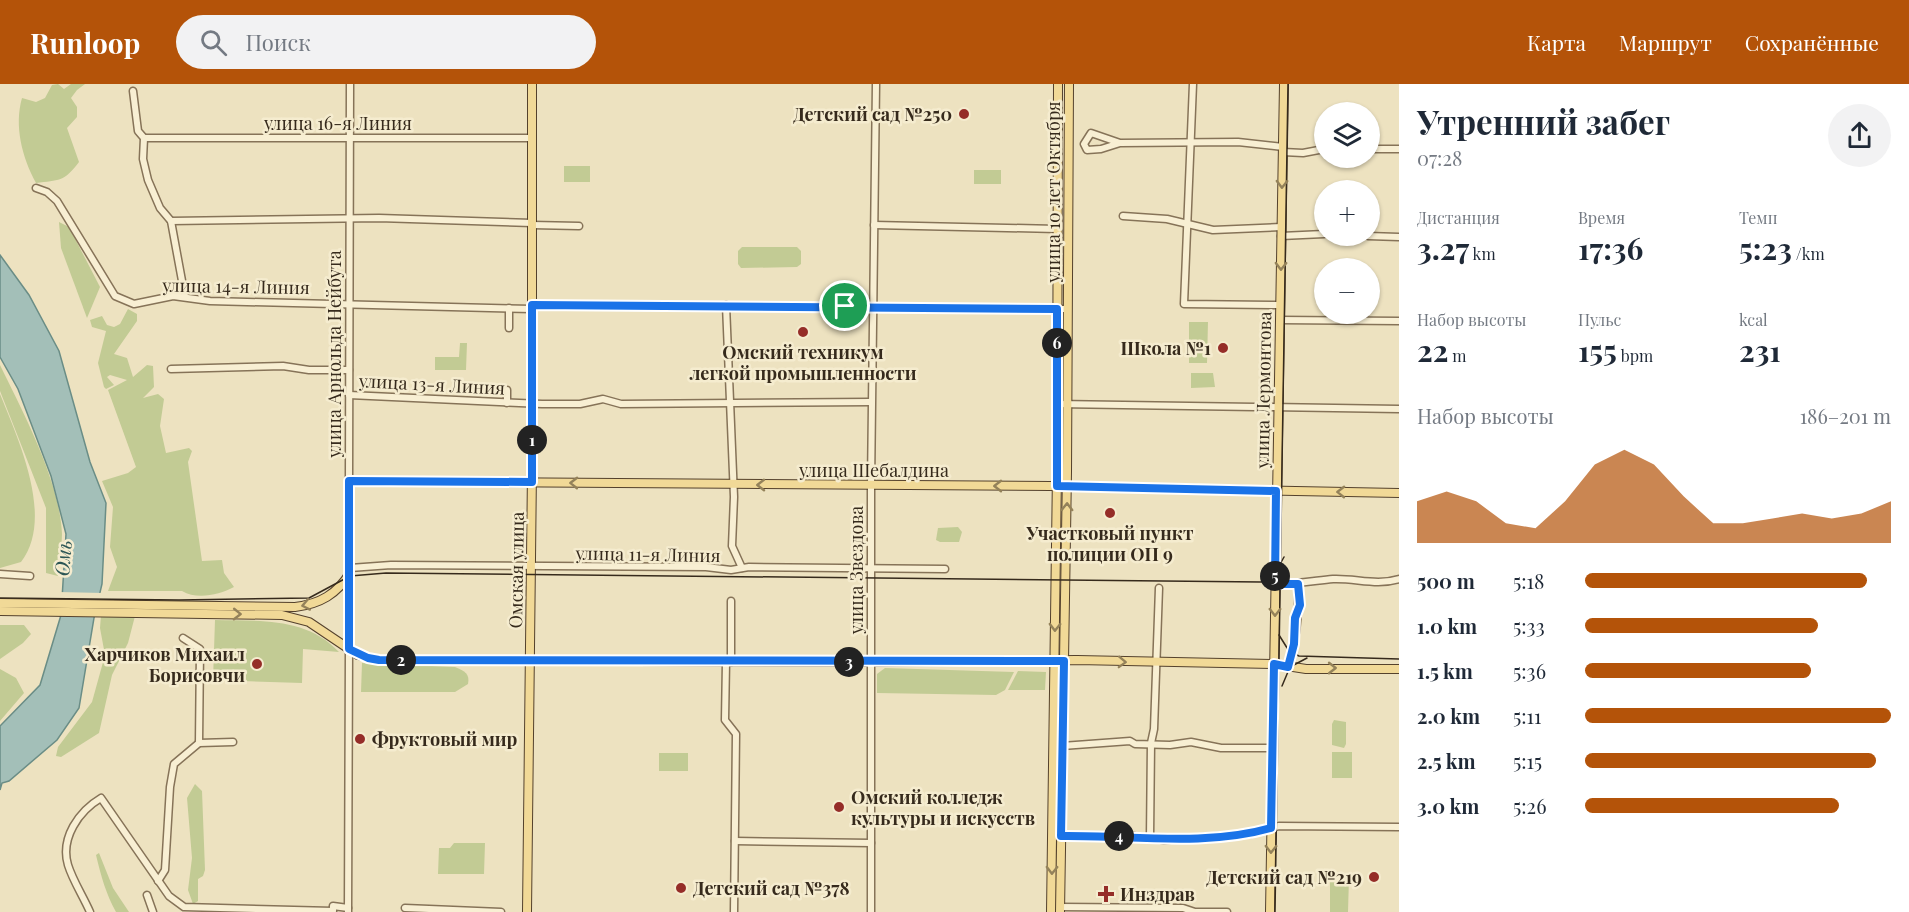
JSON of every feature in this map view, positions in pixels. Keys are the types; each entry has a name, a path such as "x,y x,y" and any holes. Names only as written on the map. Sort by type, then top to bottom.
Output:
{"main road":[{"name":"Омская улица","path":"527,912 532,482 532,84"},
{"name":"улица 10 лет Октября","path":"1058,84 1057,486 1062,746 1060,909"},
{"name":"улица 10 лет Октября","path":"1051,912 1067,486 1069,84"},
{"name":"улица Лермонтова","path":"1270,912 1284,84"},
{"name":"улица Шебалдина","path":"349,481 1067,486 1399,494"},
{"name":"улица Арнольда Нейбута","path":"349,481 349,649"},
{"path":"0,610 179,609 310,605 337,590 350,569"},
{"path":"0,603 282,615 309,622 349,649 368,658 379,660 1059,661 1274,664 1288,667 1399,669"}],"street":[{"name":"улица Арнольда Нейбута","path":"349,481 350,84"},
{"name":"улица Звездова","path":"871,912 871,402 876,84"},
{"path":"1193,84 1184,304 1280,305"},
{"path":"133,91 138,131 144,138 143,159 148,180 160,208 171,221 185,297"},
{"path":"1120,143 1101,150 1087,150 1084,144 1091,134 1120,143 1238,142 1303,153 1314,151"},
{"name":"улица 16-я Линия","path":"144,138 532,138"},
{"path":"1380,149 1399,149"},
{"name":"улица 14-я Линия","path":"36,188 47,192 57,201 115,296 134,304 161,297 185,297 210,301 509,308 726,305 1067,309"},
{"path":"1123,216 1213,230 1314,234"},
{"path":"171,221 379,218 579,226"},
{"path":"874,225 1057,229"},
{"path":"1380,236 1399,237"},
{"path":"726,305 733,484 732,546 742,568"},
{"path":"509,308 509,328"},
{"path":"1280,320 1399,321"},
{"name":"улица 13-я Линия","path":"171,369 283,366 309,370 349,370"},
{"path":"507,390 507,403"},
{"name":"улица 13-я Линия","path":"349,395 507,403 580,404 603,399 621,404 729,401 871,402"},
{"path":"1057,404 1399,410"},
{"name":"улица 11-я Линия","path":"350,569 391,565 706,567 731,570 742,568 945,568"},
{"path":"0,574 30,576"},
{"path":"1275,584 1298,584 1334,579 1387,583 1399,579"},
{"path":"1288,667 1294,644 1295,618 1300,605 1298,584"},
{"path":"1150,838 1151,743 1154,729 1159,588"},
{"path":"731,601 725,720 736,734 734,912"},
{"path":"183,638 200,649 199,743"},
{"name":"улица Арнольда Нейбута","path":"348,910 349,649"},
{"path":"1062,746 1130,741 1135,744 1170,745 1191,742 1231,749 1273,748"},
{"path":"158,881 165,870 173,767 179,758 199,743 233,742"},
{"path":"90,912 68,865 67,840 83,811 100,798 169,896 185,909 333,911 333,906 348,910"},
{"path":"1061,836 1164,840 1226,837 1279,826 1399,827"},
{"path":"735,841 871,843"},
{"path":"147,895 153,912"},
{"path":"405,908 501,912"},
{"path":"1060,909 1183,908 1195,912 1227,912"}],"green space":[{"path":"58,84 64,89 71,84 85,84 71,98 77,107 77,117 67,128 79,162 65,177 36,183 23,152 19,130 22,98 36,102 45,98 52,85"},
{"path":"564,166 590,166 590,182 564,182"},
{"path":"974,170 1001,170 1001,184 974,184"},
{"path":"59,222 69,227 100,287 87,318 61,248"},
{"path":"742,247 797,247 801,251 801,264 797,267 741,268 738,264 738,251"},
{"path":"128,309 137,314 137,321 114,354 127,358 133,377 147,365 153,366 154,387 143,398 158,394 164,399 160,426 166,453 189,448 192,451 188,462 202,561 222,560 224,573 234,587 222,592 201,596 182,591 108,591 117,567 110,547 113,507 102,481 128,473 136,467 108,390 127,380 110,375 107,377 114,385 106,389 104,387 98,363 106,331 92,327 90,320 102,316 107,325 114,327 120,324"},
{"path":"1189,322 1208,322 1207,363 1189,363"},
{"path":"460,343 467,343 466,370 435,370 435,357 459,357"},
{"path":"0,365 39,448 55,492 62,534 58,576 46,573 46,508 0,391"},
{"path":"1191,373 1213,373 1215,387 1191,388"},
{"path":"0,394 24,455 34,501 35,524 31,544 21,562 0,568"},
{"path":"958,527 962,532 959,542 936,540 938,528"},
{"path":"101,615 135,616 128,643 112,675 99,733 61,757 56,756 58,747 92,702 105,655 100,628"},
{"path":"215,620 282,623 312,632 339,652 303,649 302,683 213,680"},
{"path":"0,625 24,625 31,634 23,643 0,659"},
{"path":"362,663 455,667 466,673 468,684 455,692 361,692"},
{"path":"885,668 1014,672 1005,690 996,695 877,693 877,674"},
{"path":"0,669 16,678 24,693 0,721"},
{"path":"1018,671 1046,672 1045,690 1008,690"},
{"path":"1334,720 1346,722 1344,748 1332,745"},
{"path":"1332,752 1352,752 1352,778 1332,778"},
{"path":"659,753 688,753 688,771 659,771"},
{"path":"195,784 202,791 205,870 203,876 198,879 198,901 193,904 188,890 192,858 187,798"},
{"path":"454,843 485,843 484,874 438,874 439,848 450,848"},
{"path":"99,853 113,888 129,912 116,912 112,905 96,855"},
{"path":"1330,877 1349,877 1348,912 1330,912"}],"water":[{"path":"0,255 29,295 59,351 90,462 106,503 102,584 79,708 57,740 9,781 2,783 0,790 0,726 40,685 61,615 66,534 51,476 18,389 0,357"}],"pier":[{"path":"58,592 103,593 97,615 58,614"}],"tram line":[{"path":"1275,912 1288,84"},
{"path":"0,598 179,600 309,598 350,576 386,573 1261,582 1274,575 1284,557"},
{"path":"1279,635 1289,651 1299,656 1399,659"},
{"path":"1282,686 1290,667 1307,658"}],"place":[{"name":"Детский сад №250","path":"964,114"},
{"name":"Омский техникум легкой промышленности","path":"803,332"},
{"name":"Школа №1","path":"1223,348"},
{"name":"Участковый пункт полиции ОП 9","path":"1110,513"},
{"name":"Харчиков Михаил Борисовчи","path":"257,664"},
{"name":"Фруктовый мир","path":"360,739"},
{"name":"Омский колледж культуры и искусств","path":"839,807"},
{"name":"Детский сад №219","path":"1374,877"},
{"name":"Детский сад №378","path":"681,888"},
{"name":"Инздрав","path":"1106,894"}],"route":[{"path":"532,305 845,306 1057,309 1057,486 1276,491 1275,584 1298,584 1300,605 1295,618 1294,644 1288,667 1274,664 1271,828 1226,837 1164,840 1144,836 1061,836 1064,661 379,660 358,655 349,649 349,481 532,482 532,305"}],"water label":[{"name":"Омь","path":"62,558"}]}
